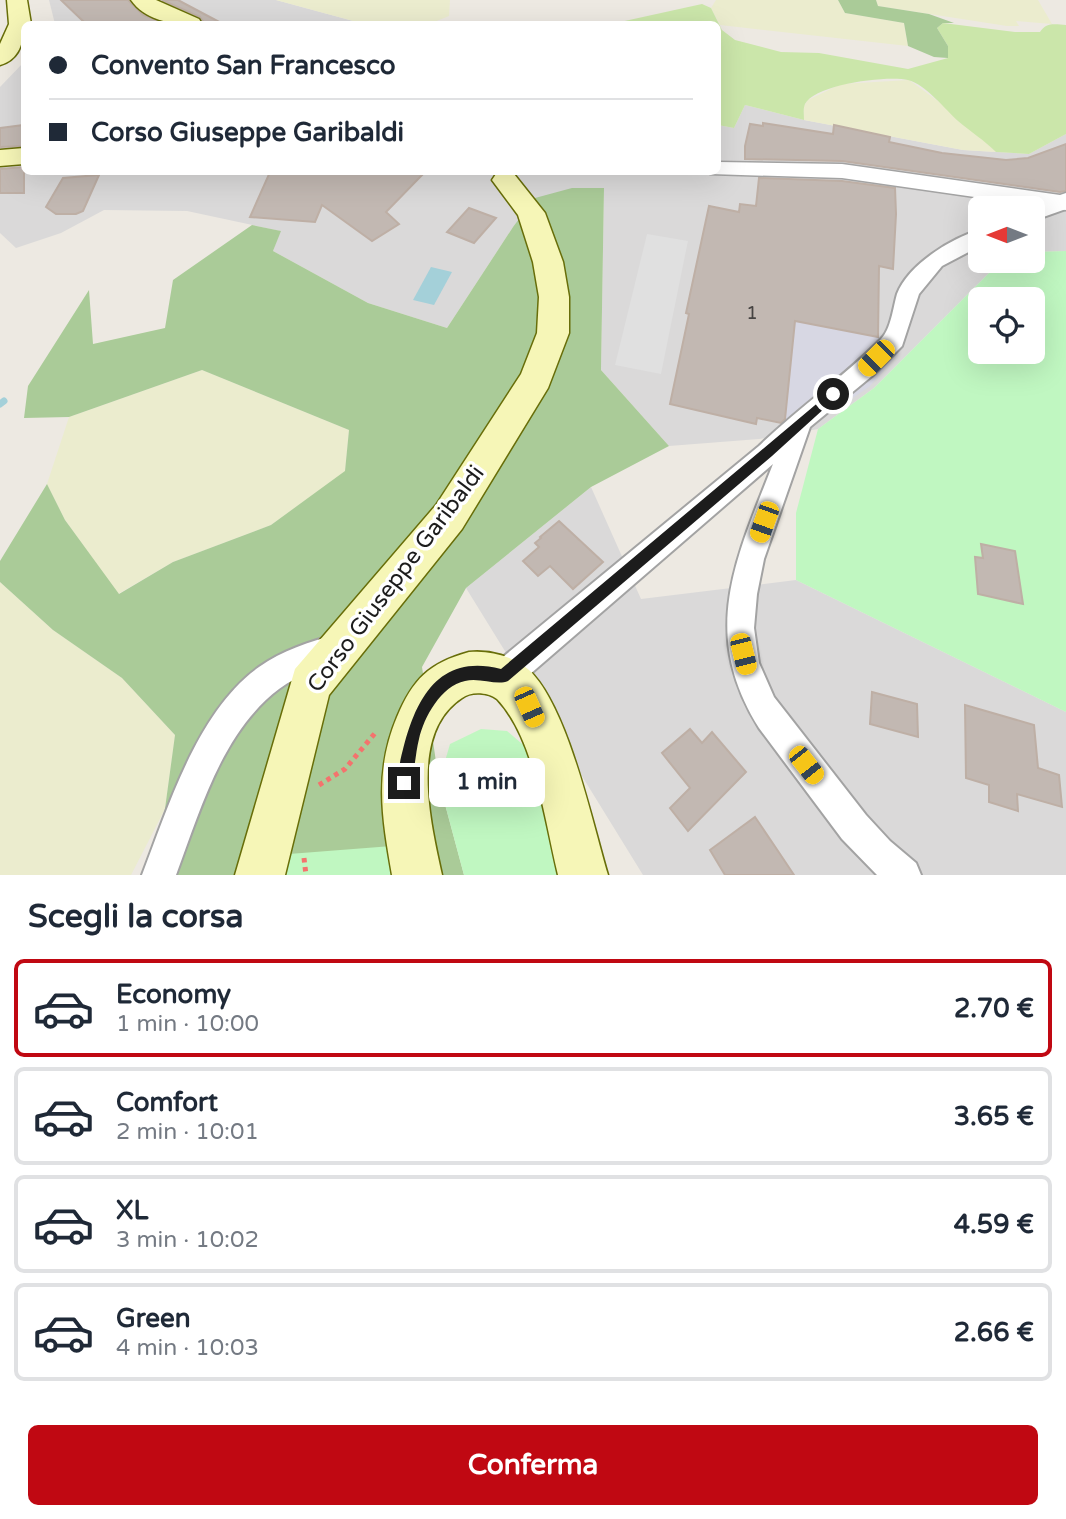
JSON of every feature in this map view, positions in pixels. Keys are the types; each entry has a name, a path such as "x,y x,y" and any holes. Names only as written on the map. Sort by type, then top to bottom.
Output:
{"main road":[{"path":"18,0 23,14 21,21"},
{"path":"141,0 162,13 183,21"},
{"path":"0,58 15,40 21,22"},
{"path":"0,159 21,156"},
{"name":"Corso Giuseppe Garibaldi","path":"260,875 310,684 337,648 449,517 536,379 553,333 554,297 548,262 531,213 503,175"},
{"path":"417,875 404,783 412,737 423,711 444,683 463,674 485,672 503,677 517,689 529,707 545,743 583,875"}],"street":[{"path":"721,169 842,171 1064,202"},
{"path":"1045,210 1064,202"},
{"path":"503,677 768,453 799,422 864,370 894,340 909,291 935,261 968,243"},
{"path":"799,422 788,461 747,571 739,609 739,638 757,697 776,727 888,864 904,875"},
{"path":"159,875 200,769 234,710 272,673 313,652 337,648"}],"path":[{"path":"314,795 318,786 345,769 386,722 423,711"}],"shaded area":[{"path":"49,0 276,0 353,21 54,21"},
{"path":"21,65 21,175 721,175 721,126 734,128 745,105 804,120 963,150 1029,154 1066,134 1066,251 1045,252 1045,196 968,196 968,273 989,273 975,287 968,287 968,294 874,388 818,429 759,439 669,446 601,370 604,188 513,227 447,328 368,303 273,251 280,231 187,211 104,210 61,233 16,248 0,233 0,87"},
{"path":"647,234 688,241 661,374 615,365"},
{"path":"795,321 878,337 899,353 869,387 817,422 785,424"},
{"path":"591,487 641,599 796,580 1066,712 1066,875 643,875 466,588"}],"green space":[{"path":"276,0 450,0 449,16 436,21 353,21"},
{"path":"716,0 838,0 845,13 904,23 908,46 721,25 711,8"},
{"path":"838,0 876,0 878,6 929,14 954,23 943,23 937,28 948,46 948,58 934,57 908,46 904,23 845,13"},
{"path":"876,0 1038,0 1052,24 1016,21 1019,26 1007,26 878,6"},
{"path":"702,4 711,8 718,21 625,21"},
{"path":"943,23 1015,32 1040,32 1048,25 1066,25 1066,134 1029,154 996,152 915,82 898,79 869,80 822,91 805,104 804,120 745,105 734,128 721,126 721,28 735,40 781,52 819,53 908,69 948,58 948,46 937,28"},
{"path":"909,80 946,107 958,121 996,152 963,150 804,120 804,106 808,100 841,84"},
{"path":"572,188 604,188 601,370 669,446 591,487 466,588 422,667 439,782 464,875 156,875 175,735 122,678 53,630 0,582 0,561 47,484 65,520 119,594 173,562 271,525 345,471 349,430 202,370 69,417 24,418 28,386 89,290 93,344 165,328 173,280 252,225 281,231 273,251 368,303 447,328 535,198"},
{"path":"1066,251 1066,712 796,580 796,513 818,429 874,388 968,294 968,364 1045,364 1045,287 975,287 989,273 1045,273 1045,252"},
{"path":"202,370 349,430 345,472 271,525 173,562 118,594 65,520 47,484 69,417"},
{"path":"0,582 53,630 122,678 175,735 165,809 131,875 0,875"},
{"path":"481,729 507,731 528,749 569,875 464,875 439,782 450,744"},
{"path":"392,846 397,875 272,875 276,855"}],"water":[{"path":"431,267 452,272 434,305 413,300"}],"building":[{"path":"61,0 128,0 143,15 159,21 83,21"},
{"path":"162,0 178,0 217,21 203,21 200,17"},
{"path":"763,123 833,134 834,125 890,137 889,142 942,153 1006,160 1028,158 1066,144 1066,191 842,161 745,159 750,124 763,126"},
{"path":"21,125 21,146 0,147 0,128"},
{"path":"21,167 24,193 0,193 0,169"},
{"path":"99,175 83,211 76,214 56,214 46,207 63,178"},
{"path":"269,175 422,175 386,212 399,224 372,241 322,205 315,222 250,217"},
{"path":"759,178 842,181 895,188 896,214 893,269 879,266 878,337 795,321 785,419 781,423 757,418 756,424 670,404 709,206 739,212 740,204 756,206"},
{"path":"469,208 496,218 474,243 447,232"},
{"path":"559,521 603,562 573,589 550,566 538,576 523,561 539,547 535,543 540,537"},
{"path":"981,544 1015,551 1023,604 978,594 975,557 983,558"},
{"path":"872,692 917,704 918,737 870,724"},
{"path":"965,705 1034,725 1038,768 1059,775 1062,807 1017,794 1018,811 989,802 989,785 966,778"},
{"path":"690,729 702,743 712,732 746,772 688,831 670,808 690,788 662,753"},
{"path":"755,817 794,875 725,875 710,850"}],"waterway":[{"path":"0,404 4,401"}],"route":[{"path":"404,783 407,759 417,724 433,694 444,683 463,674 485,672 503,677 768,453 799,422 833,394"}]}
